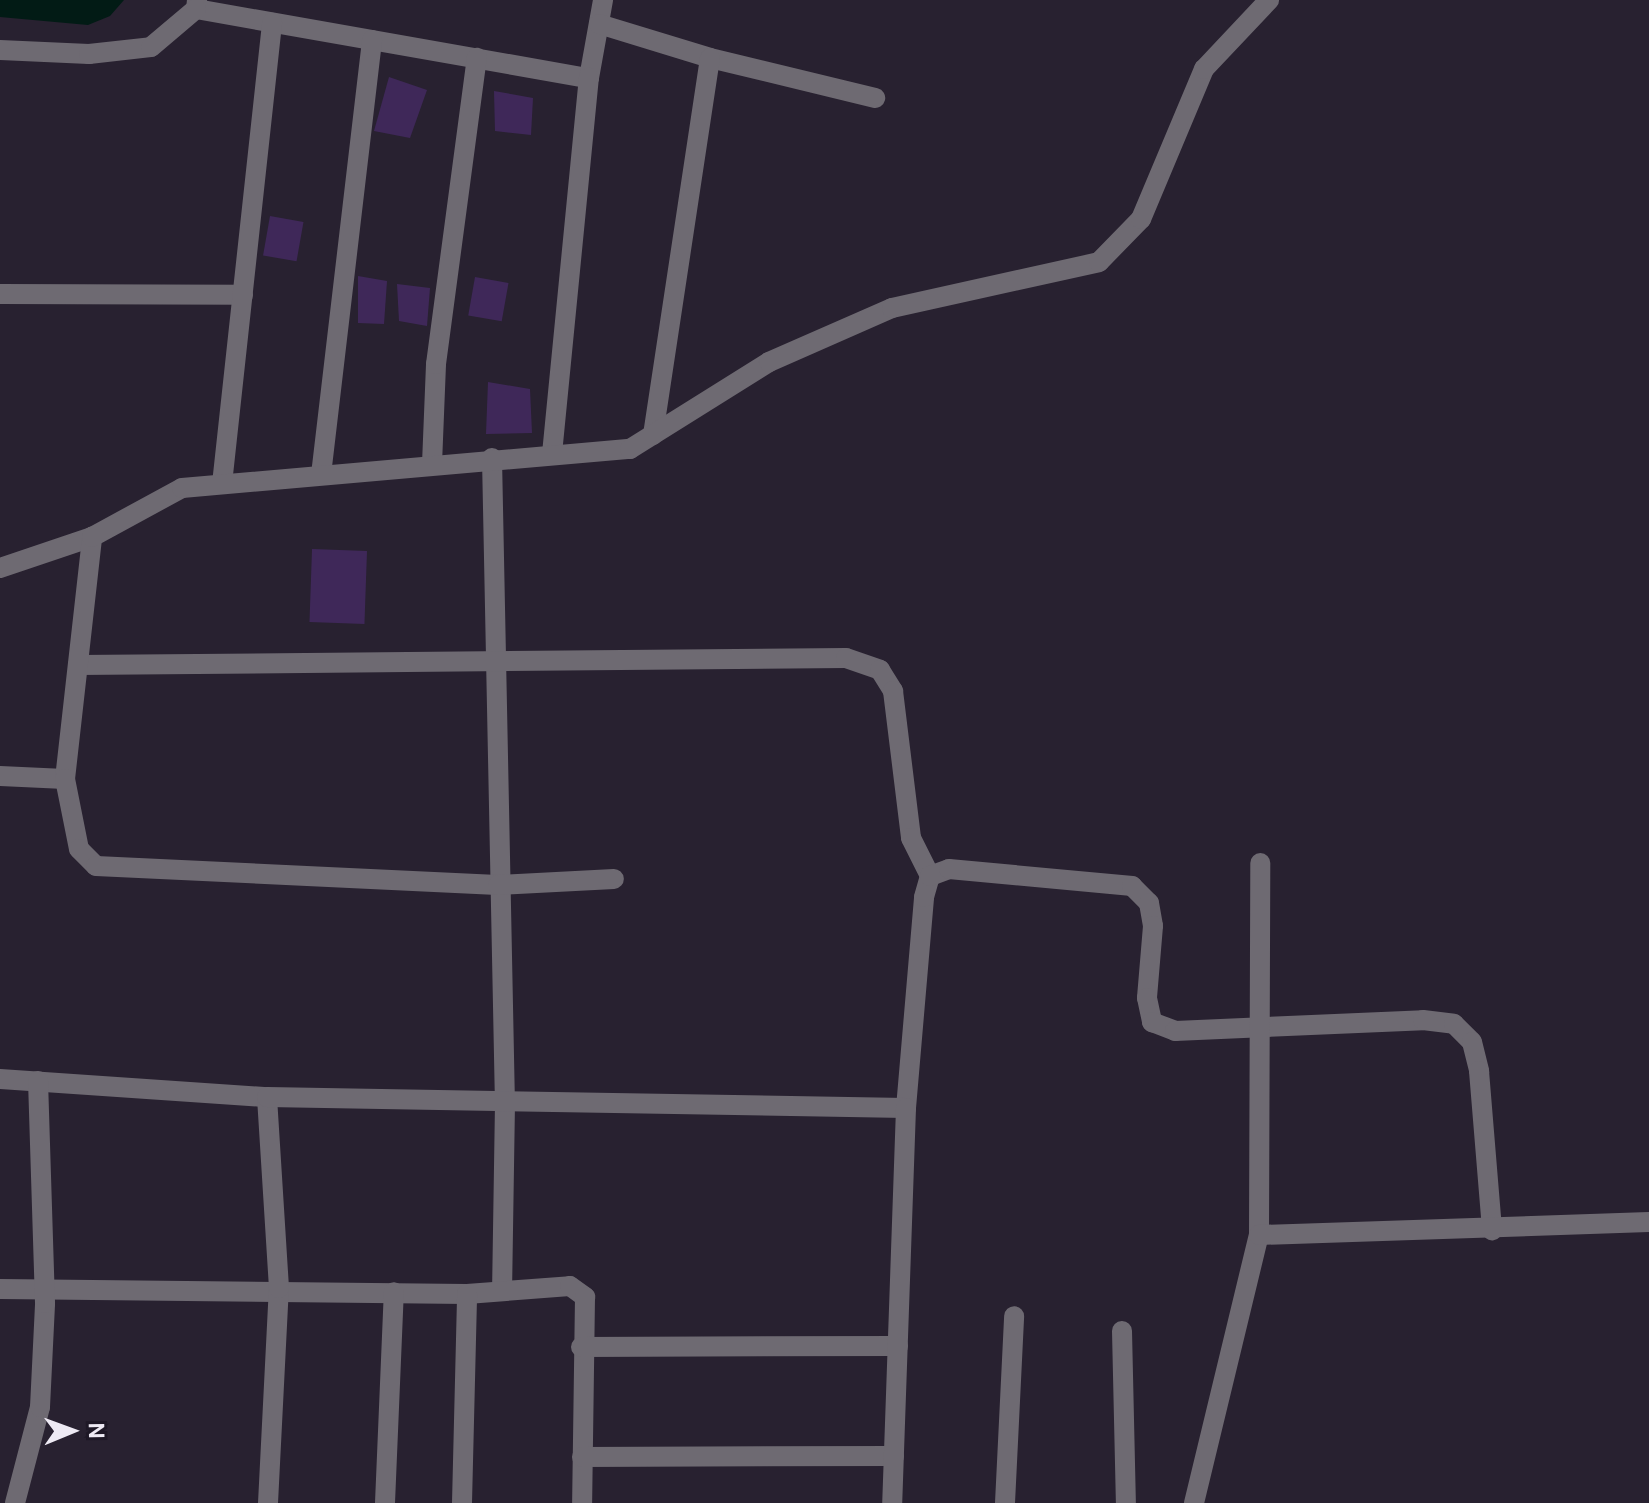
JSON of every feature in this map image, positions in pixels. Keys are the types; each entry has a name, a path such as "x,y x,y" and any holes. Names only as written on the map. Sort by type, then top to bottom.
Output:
{"street":[{"path":"552,454 589,78 603,0"},
{"path":"0,568 92,537 182,488 492,458 630,449 769,362 892,308 1099,262 1141,219 1204,69 1269,0"},
{"path":"0,50 89,54 151,47 196,5 272,23 589,78"},
{"path":"222,484 272,23"},
{"path":"599,24 710,58 875,98"},
{"path":"321,475 372,40"},
{"path":"432,464 436,364 477,58"},
{"path":"653,435 710,58"},
{"path":"0,294 243,295"},
{"path":"492,458 492,663 505,1103 502,1288"},
{"path":"92,537 65,779 79,849 96,866 498,885 614,879"},
{"path":"78,665 846,658 880,670 893,691 911,838 930,876 924,897 906,1108 892,1503"},
{"path":"0,776 65,779"},
{"path":"1194,1503 1259,1235 1260,863"},
{"path":"930,876 949,869 1132,886 1149,903 1153,926 1147,998 1152,1022 1175,1031 1259,1031 1423,1020 1454,1024 1472,1042 1479,1071 1492,1230"},
{"path":"0,1079 267,1097 906,1108"},
{"path":"15,1503 40,1407 45,1288 38,1081"},
{"path":"267,1097 279,1288 268,1503"},
{"path":"1259,1235 1492,1230 1649,1222"},
{"path":"0,1289 279,1288 467,1294 502,1288 570,1286 585,1297 581,1347 582,1503"},
{"path":"385,1503 394,1292"},
{"path":"462,1503 467,1294"},
{"path":"1005,1503 1014,1316"},
{"path":"1122,1331 1126,1503"},
{"path":"581,1347 898,1346"},
{"path":"582,1457 894,1456"}],"shaded area":[{"path":"0,0 124,0 110,16 88,25 0,17"}],"building":[{"path":"389,77 427,90 410,138 374,131"},
{"path":"494,91 533,98 531,135 495,131"},
{"path":"270,216 303,222 297,261 263,255"},
{"path":"358,276 387,281 384,324 358,323"},
{"path":"475,277 508,283 502,321 468,315"},
{"path":"397,284 430,288 427,326 399,321"},
{"path":"488,382 530,389 532,433 486,434"},
{"path":"312,549 367,551 364,624 309,622"}]}
